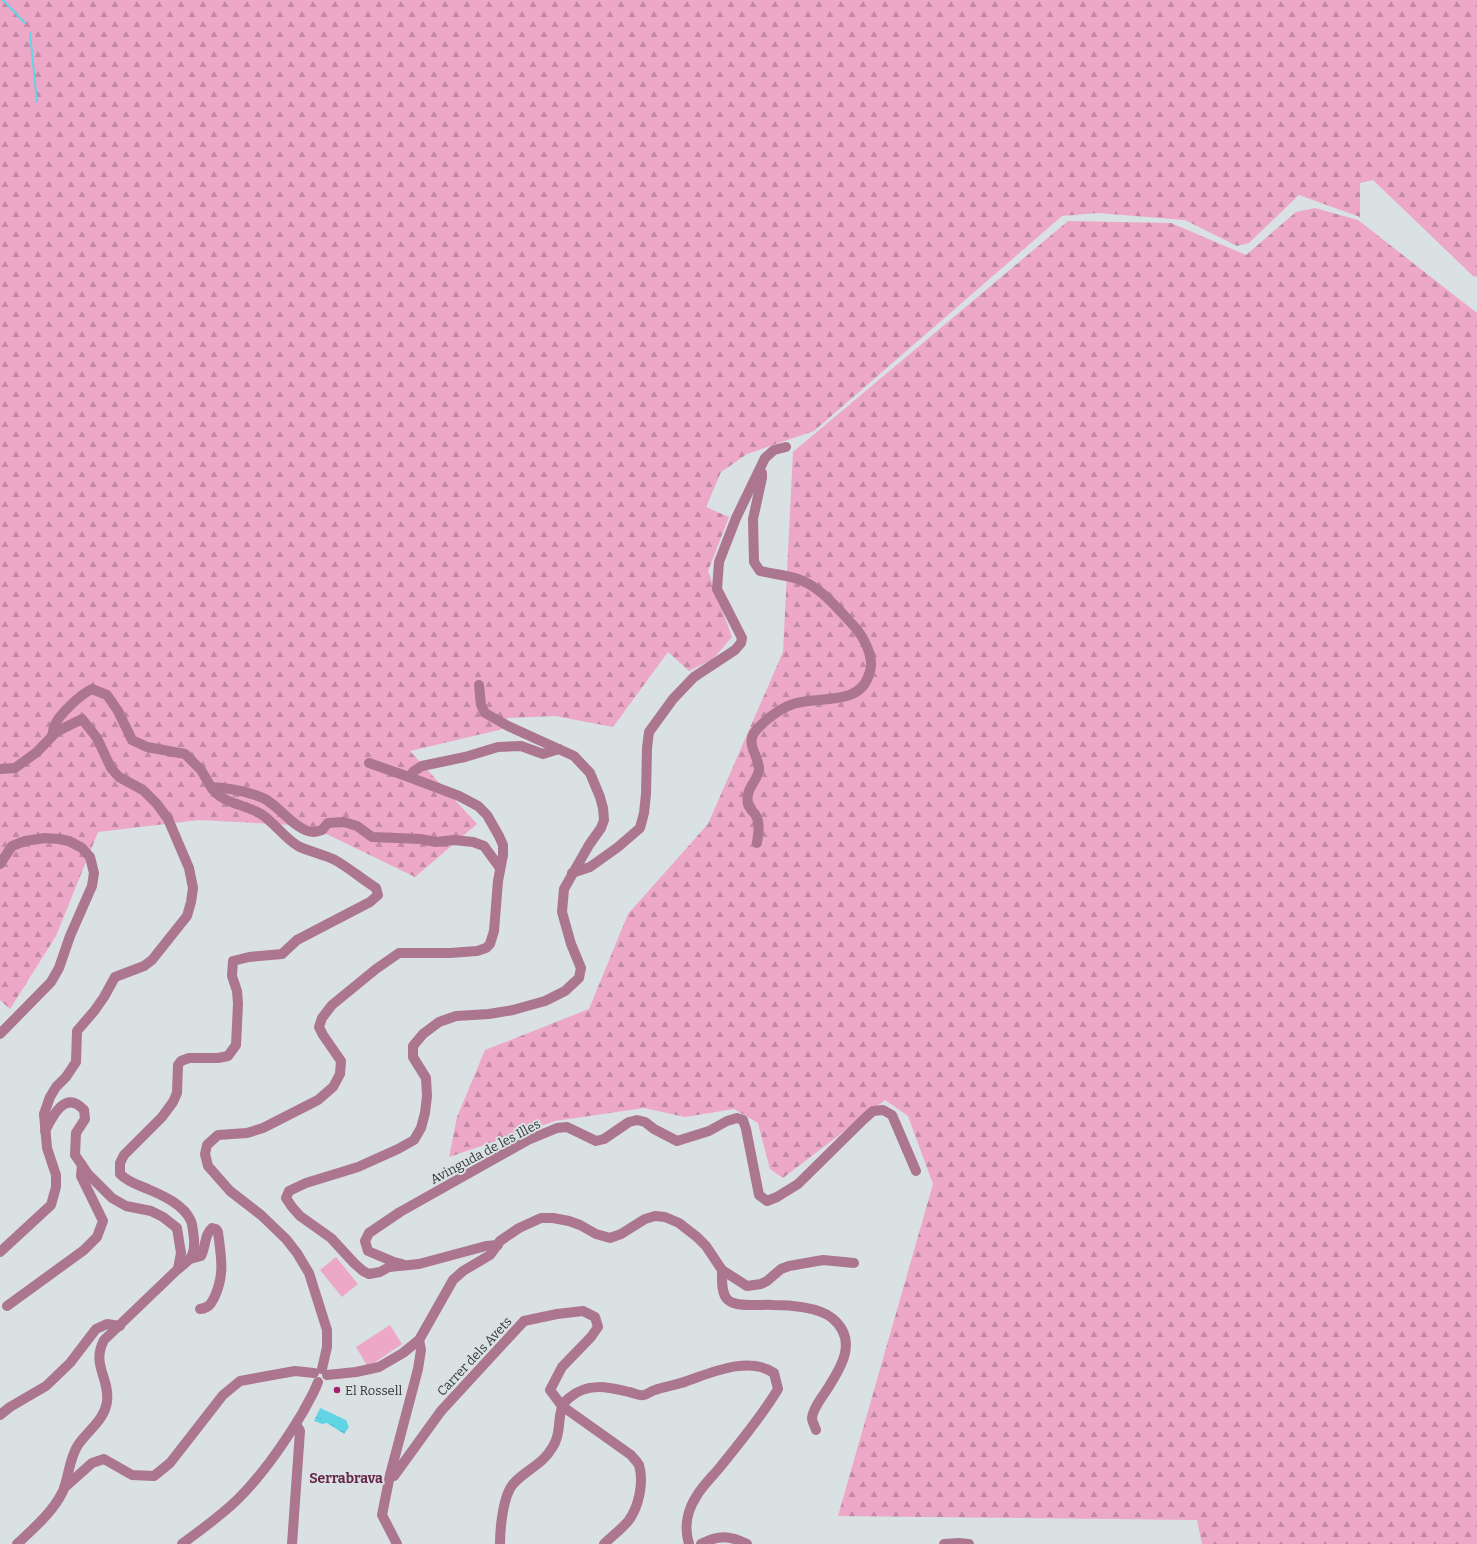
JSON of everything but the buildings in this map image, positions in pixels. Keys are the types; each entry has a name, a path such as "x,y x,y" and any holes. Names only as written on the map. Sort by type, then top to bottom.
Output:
{"street":[{"path":"572,873 590,867 618,847 640,828 644,813 646,794 647,748 649,732 673,699 694,677 726,657 741,643 742,638 717,589 719,562 736,518 762,467 765,458 774,450 786,446"},
{"path":"757,843 759,825 756,816 748,805 748,793 759,771 758,760 751,745 753,734 781,710 793,704 846,696 859,690 867,680 872,666 870,654 857,628 824,594 799,579 760,572 754,562 753,519 762,478 762,467"},
{"path":"479,685 481,704 484,713 508,726 574,756 590,773 603,808 604,820 601,828 572,873 564,889 562,912 571,944 581,968 579,978 565,991 545,1001 513,1010 489,1014 456,1016 439,1022 423,1034 414,1046 413,1058 426,1078 427,1096 421,1128 414,1140 358,1167 306,1183 289,1191 286,1198 300,1216 331,1238 354,1263 369,1274 380,1272 389,1267 410,1265 486,1246 498,1245"},
{"path":"52,736 54,726 61,716 84,693 92,689 107,695 118,711 132,740 147,747 185,754 201,770 215,793 229,801 260,813 275,824 289,840 299,847 335,860 376,888 378,895 370,902 297,940 282,954 249,957 233,961 232,976 237,991 238,1004 236,1045 228,1056 218,1058 189,1058 181,1061 178,1065 177,1093 173,1102 162,1117 124,1155 120,1163 120,1174 128,1182 168,1199 186,1213 191,1220 193,1227 194,1249 190,1259"},
{"path":"0,770 15,768 37,752 52,736 67,726 82,719 97,738 110,768 119,776 143,790 157,804 168,819 189,868 193,888 187,916 170,938 152,960 144,966 115,977 95,1010 77,1031 76,1062 66,1077 56,1087 44,1114 47,1148 56,1175 56,1187 51,1205 0,1252"},
{"path":"409,777 414,770 422,766 465,757 498,747 521,746 543,754 559,750"},
{"path":"182,1544 215,1520 239,1498 267,1465 296,1424 313,1393 327,1347 327,1330 309,1273 297,1253 286,1239 261,1215 230,1191 208,1166 205,1154 207,1145 218,1135 247,1133 263,1128 318,1100 333,1087 340,1074 341,1061 323,1035 320,1027 322,1018 332,1005 376,969 399,953 459,953 478,951 486,948 490,944 494,931 500,868 503,855 502,845 487,815 478,806 459,796 369,762"},
{"path":"211,787 238,790 260,797 280,810 299,826 312,832 322,830 328,823 344,822 357,826 372,837 420,839 436,842 454,840 473,842 484,846 500,868"},
{"path":"0,864 12,846 25,841 45,838 59,839 69,841 82,848 90,857 94,873 92,886 70,936 59,968 51,982 0,1034"},
{"path":"45,1131 56,1110 71,1102 78,1103 84,1110 84,1119 76,1133 75,1155 88,1174 112,1198 126,1206 152,1211 163,1217 177,1228 181,1253 178,1269"},
{"name":"Avinguda de les Illes","path":"410,1265 394,1262 368,1251 365,1242 369,1233 400,1212 528,1140 557,1128 566,1127 596,1141 604,1140 629,1122 637,1120 645,1122 654,1129 677,1141 709,1131 727,1121 737,1118 743,1120 759,1195 767,1201 777,1197 798,1184 873,1111 883,1110 892,1116 916,1171"},
{"path":"7,1306 84,1250 97,1237 102,1221 81,1176 82,1165"},
{"path":"64,1488 92,1462 104,1459 132,1475 154,1476 170,1462 223,1395 240,1381 295,1371 306,1371 320,1374 356,1372 379,1367 402,1353 419,1340 454,1280 463,1271 490,1255 500,1242 519,1228 541,1218 553,1218 569,1221 596,1234 610,1238 621,1234 645,1219 655,1216 665,1216 679,1222 697,1237 706,1246 722,1270 747,1286 767,1281 781,1269 789,1266 823,1260 854,1263"},
{"path":"17,1544 48,1514 56,1504 64,1488 70,1464 78,1444 99,1421 105,1409 107,1390 99,1361 99,1350 104,1340 178,1269 190,1259 201,1256 204,1251 207,1232 212,1228 216,1229 218,1232 222,1260 221,1280 211,1304 207,1308 200,1309"},
{"path":"722,1270 724,1293 727,1300 735,1304 774,1305 819,1311 832,1318 844,1332 847,1344 844,1360 816,1406 812,1419 816,1430"},
{"name":"Carrer dels Avets","path":"390,1475 394,1476 441,1411 524,1321 557,1314 583,1311 595,1317 598,1327 591,1338 562,1367 550,1390 562,1406"},
{"path":"0,1415 10,1407 46,1386 70,1363 96,1329 107,1324 120,1326"},
{"path":"397,1544 382,1515 390,1475 418,1369 421,1350 419,1340"},
{"path":"500,1544 503,1513 508,1492 513,1483 540,1462 551,1450 557,1437 562,1406 568,1398 586,1388 602,1386 643,1395 687,1381 705,1373 727,1368 756,1366 766,1368 774,1373 778,1389 772,1399 696,1497 688,1516 686,1534 689,1544"},
{"path":"562,1406 613,1441 631,1455 638,1464 640,1493 635,1509 629,1519 604,1544"},
{"path":"292,1544 300,1431 296,1424"},
{"path":"701,1544 720,1536 731,1538 747,1544"},
{"path":"944,1544 969,1544"}],"green space":[{"path":"0,0 1477,0 1477,277 1473,276 1373,180 1360,183 1360,217 1299,195 1249,243 1237,246 1185,220 1098,213 1062,216 814,431 747,454 721,472 706,507 729,517 708,571 732,637 713,659 689,671 668,652 613,727 555,716 507,718 503,729 410,751 477,824 415,877 310,826 199,820 98,832 56,936 10,1009 0,1000"},
{"path":"1315,208 1358,220 1477,313 1477,1544 1202,1544 1197,1520 838,1516 933,1184 908,1116 885,1100 783,1178 770,1169 758,1123 734,1109 685,1117 644,1108 555,1121 449,1157 457,1117 485,1050 589,1009 628,914 708,824 783,652 793,452 1068,221 1171,223 1246,255 1296,212"},
{"path":"336,1257 358,1284 342,1297 320,1270"},
{"path":"390,1325 402,1344 368,1367 356,1347"}],"water":[{"path":"320,1408 346,1420 349,1427 344,1434 327,1423 322,1424 314,1421"}],"waterway":[{"path":"3,0 25,23"},
{"path":"30,33 37,102"}],"place":[{"name":"El Rossell","path":"337,1390"}],"district":[{"name":"Serrabrava","path":"346,1478"}]}
